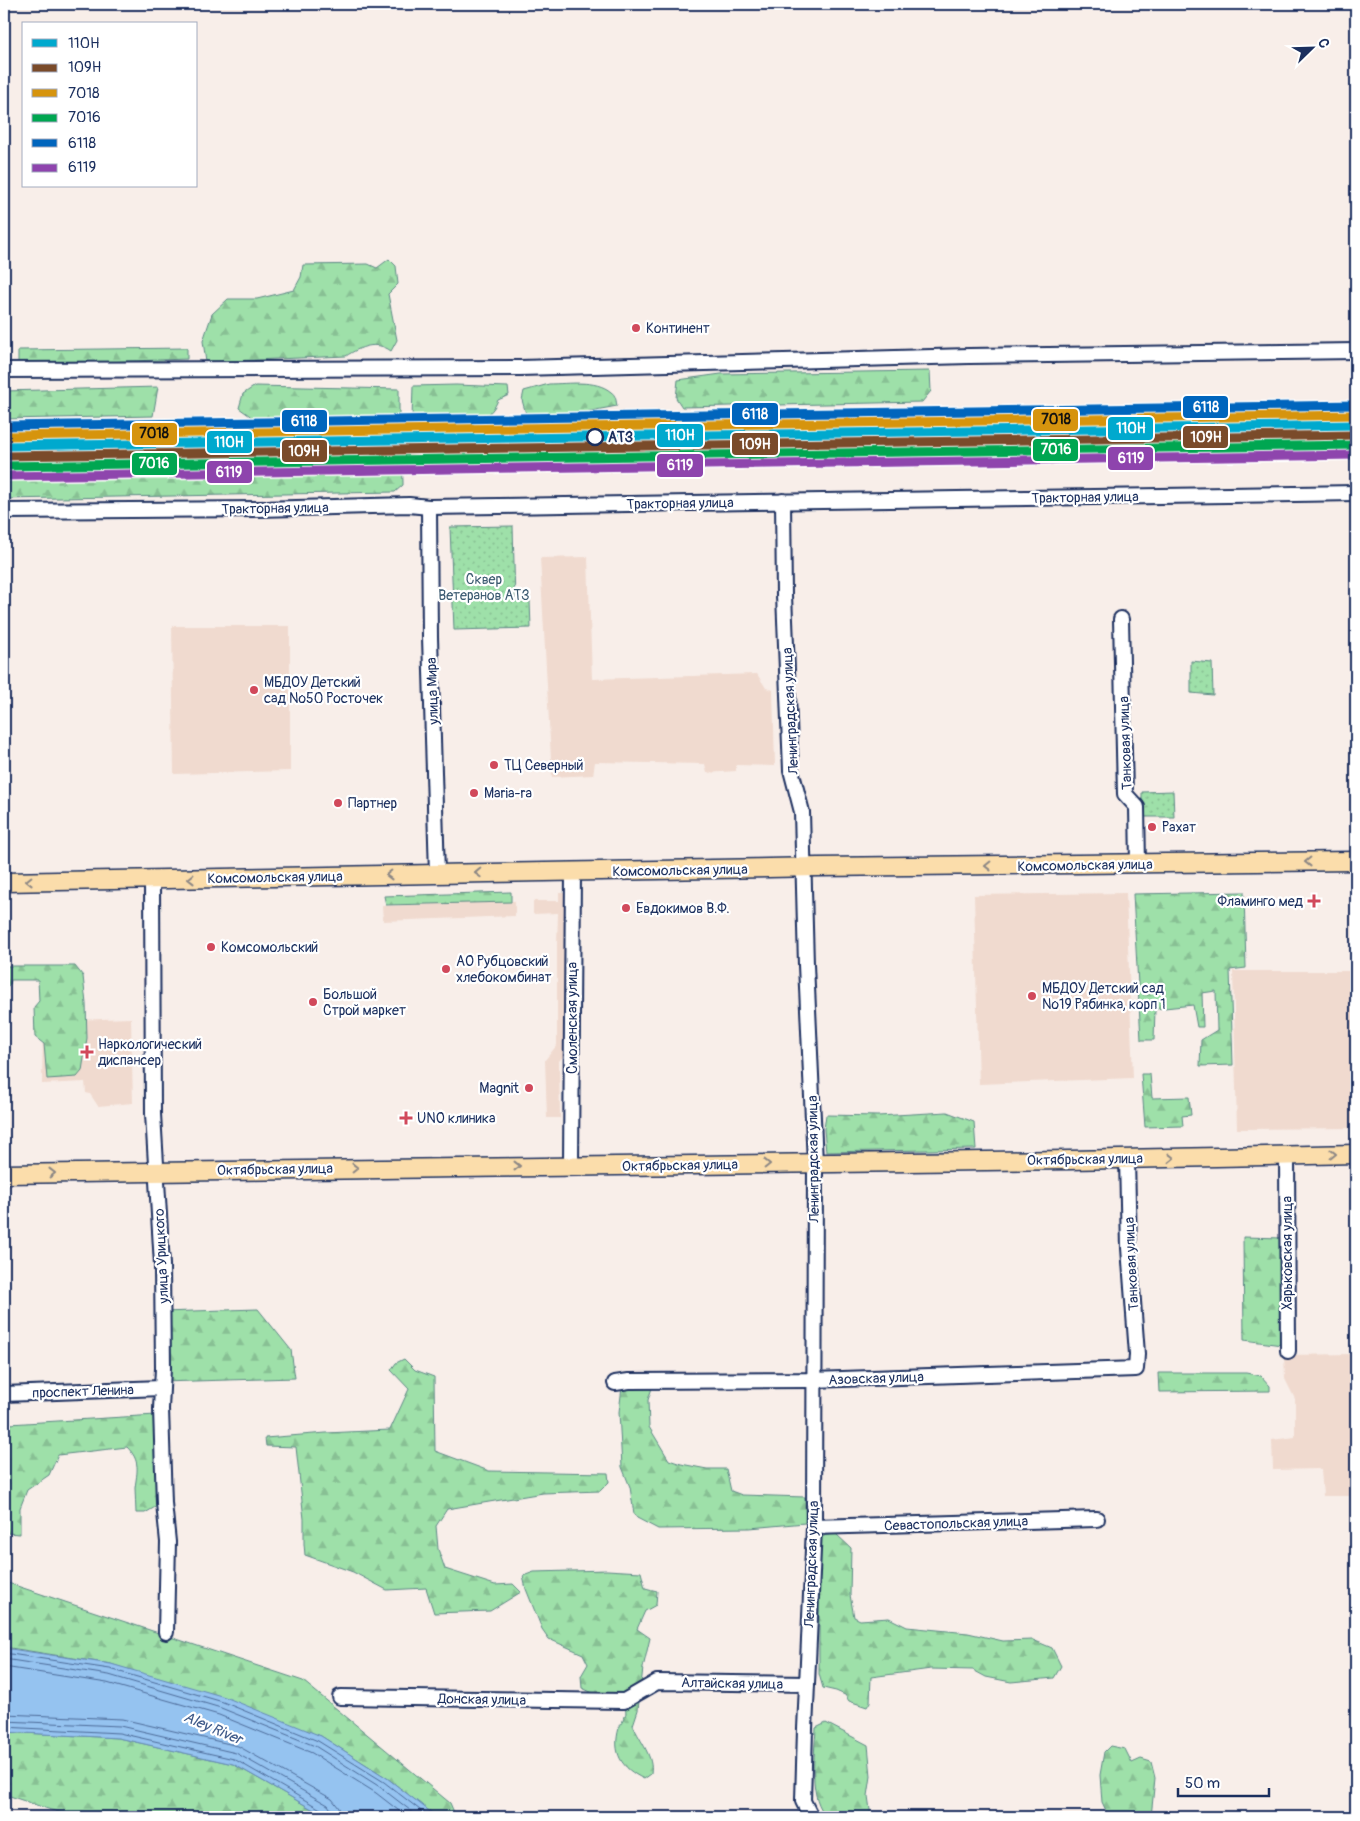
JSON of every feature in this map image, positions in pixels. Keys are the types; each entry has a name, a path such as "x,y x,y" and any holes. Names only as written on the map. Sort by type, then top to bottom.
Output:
{"main road":[{"name":"Комсомольская улица","path":"4,882 573,871 1356,861"},
{"name":"Октябрьская улица","path":"4,1174 1127,1159 1356,1154"}],"street":[{"path":"4,370 520,368 969,356 1356,351"},
{"name":"Тракторная улица","path":"4,511 259,509 409,505 429,507 574,506 783,501 1356,493"},
{"name":"Ленинградская улица","path":"783,501 784,595 791,770 802,812 814,1163 814,1527 803,1801 811,1817"},
{"name":"улица Мира","path":"429,507 437,874"},
{"name":"Танковая улица","path":"1121,619 1124,794 1137,807 1138,864"},
{"name":"Смоленская улица","path":"571,1166 573,871"},
{"name":"улица Урицкого","path":"152,880 151,1020 156,1171 162,1265 161,1388 164,1503 168,1542 166,1632"},
{"name":"Харьковская улица","path":"1287,1155 1288,1351"},
{"name":"Танковая улица","path":"1127,1159 1129,1248 1136,1369"},
{"name":"Азовская улица","path":"615,1382 813,1380 1136,1369"},
{"name":"проспект Ленина","path":"4,1394 161,1388"},
{"name":"Севастопольская улица","path":"814,1527 1098,1520"},
{"name":"Алтайская улица","path":"624,1701 657,1682 807,1684"},
{"name":"Донская улица","path":"340,1697 624,1701"}],"shaded area":[{"path":"588,557 592,679 757,674 766,688 773,690 775,766 736,765 736,771 707,773 705,764 595,762 593,775 552,777 540,558"},
{"path":"172,626 290,626 290,771 174,774"},
{"path":"559,893 570,893 569,1050 559,1061 560,1118 547,1118 545,1060 557,1045 558,913 533,914 533,901 559,901"},
{"path":"1126,893 1133,1078 979,1084 974,895"},
{"path":"515,901 515,916 383,921 382,906"},
{"path":"1233,971 1356,971 1356,1128 1237,1129"},
{"name":"Наркологический диспансер","path":"131,1018 133,1103 98,1106 90,1094 86,1093 85,1082 42,1084 43,1021"},
{"path":"1356,1354 1356,1496 1323,1496 1321,1469 1273,1470 1272,1440 1295,1437 1295,1399 1285,1379 1284,1355"}],"green space":[{"path":"389,259 396,266 398,284 388,294 397,340 391,351 374,345 362,348 346,356 206,362 203,341 212,314 228,299 257,299 294,290 301,277 303,265 368,264 377,268"},
{"path":"187,348 187,359 18,365 18,350"},
{"path":"930,371 931,391 922,402 682,407 676,398 678,380 721,374"},
{"path":"581,383 598,385 613,393 617,406 585,412 526,414 522,400 524,391 549,384"},
{"path":"255,386 399,389 399,417 253,418 239,408 243,394"},
{"path":"413,386 508,387 509,395 498,400 492,411 483,418 472,422 448,423 412,418"},
{"path":"158,387 153,416 4,419 4,391"},
{"path":"394,452 400,464 403,480 403,485 395,492 4,499 4,458"},
{"name":"Сквер Ветеранов АТЗ","path":"513,526 515,601 530,601 531,628 454,630 450,527"},
{"path":"1191,661 1212,663 1213,695 1191,693"},
{"path":"1173,791 1174,817 1142,817 1142,792"},
{"path":"511,892 511,902 386,905 384,896"},
{"path":"1244,892 1246,968 1230,970 1233,1065 1200,1066 1201,1040 1217,1030 1216,991 1202,993 1203,1027 1197,1027 1193,1005 1155,1009 1154,1040 1141,1040 1133,894"},
{"path":"4,966 75,966 83,976 87,1038 82,1071 77,1077 47,1079 44,1044 35,1037 34,1007 39,1001 38,980 11,980 10,984 4,989"},
{"path":"1141,1074 1150,1074 1152,1098 1189,1097 1191,1115 1182,1116 1183,1126 1145,1127"},
{"path":"947,1112 974,1122 976,1149 826,1152 824,1129 826,1115 878,1116"},
{"path":"1243,1237 1283,1238 1282,1345 1244,1340"},
{"path":"258,1309 291,1350 295,1378 161,1382 161,1312"},
{"path":"404,1359 415,1370 434,1377 435,1451 489,1471 608,1473 609,1482 600,1491 543,1493 447,1509 436,1526 438,1549 445,1569 495,1585 513,1584 521,1592 490,1611 434,1613 426,1588 387,1590 353,1572 305,1555 304,1519 296,1447 266,1446 265,1438 390,1430 409,1389 391,1370 396,1363"},
{"path":"1158,1373 1246,1373 1261,1376 1270,1386 1270,1391 1159,1392"},
{"path":"653,1385 648,1400 649,1427 669,1460 707,1469 726,1469 731,1491 742,1495 805,1497 805,1523 750,1528 658,1529 637,1518 634,1514 630,1487 622,1467 619,1412 622,1387"},
{"path":"156,1415 157,1506 145,1513 136,1513 135,1488 137,1466 134,1457 127,1447 58,1455 49,1475 27,1490 20,1508 20,1534 6,1533 9,1424"},
{"path":"836,1534 851,1548 850,1595 854,1617 860,1620 889,1618 907,1627 968,1633 1003,1641 1033,1640 1052,1648 1061,1666 1054,1678 1011,1682 986,1677 973,1670 931,1669 871,1677 870,1702 867,1707 849,1701 845,1695 836,1691 823,1688 819,1674 819,1539 826,1535"},
{"path":"607,1570 641,1572 645,1588 657,1591 656,1605 645,1611 637,1629 650,1638 643,1668 638,1710 633,1725 646,1749 650,1761 651,1774 644,1779 624,1765 618,1752 617,1737 626,1713 623,1693 593,1693 582,1688 581,1676 588,1664 583,1654 549,1639 542,1629 526,1589 523,1576 534,1572"},
{"path":"4,1579 5,1582 303,1681 450,1803 456,1817 437,1817 387,1778 321,1736 111,1664 4,1647"},
{"path":"826,1723 868,1745 871,1776 868,1796 871,1817 828,1817 821,1809 817,1799 814,1776 816,1728"},
{"path":"4,1732 118,1738 233,1764 326,1817 79,1817 51,1810 4,1794"},
{"path":"1110,1746 1125,1749 1132,1763 1141,1759 1151,1762 1155,1778 1151,1817 1109,1817 1102,1802 1100,1775 1104,1752"}],"water":[{"name":"Aley River","path":"4,1648 111,1664 225,1697 321,1736 387,1778 437,1817 326,1817 233,1764 118,1738 4,1732"}],"transit line":[{"name":"6118","path":"4,426 1356,405"},
{"name":"7018","path":"4,436 1356,415"},
{"name":"110Н","path":"4,446 1356,425"},
{"name":"109Н","path":"4,456 1356,435"},
{"name":"7016","path":"4,466 1356,445"},
{"name":"6119","path":"4,476 1356,455"}],"place":[{"name":"Континент","path":"636,328"},
{"name":"АТЗ","path":"595,437"},
{"name":"МБДОУ Детский сад №50 Росточек","path":"254,690"},
{"name":"ТЦ Северный","path":"494,765"},
{"name":"Maria-ra","path":"474,793"},
{"name":"Партнер","path":"338,803"},
{"name":"Рахат","path":"1152,827"},
{"name":"Фламинго мед","path":"1314,901"},
{"name":"Евдокимов В.Ф.","path":"626,908"},
{"name":"Комсомольский","path":"211,947"},
{"name":"АО Рубцовский хлебокомбинат","path":"446,969"},
{"name":"МБДОУ Детский сад №19 Рябинка, корп 1","path":"1032,996"},
{"name":"Большой Строй маркет","path":"313,1002"},
{"name":"Наркологический диспансер","path":"87,1052"},
{"name":"Magnit","path":"529,1088"},
{"name":"UNO клиника","path":"406,1118"}]}
